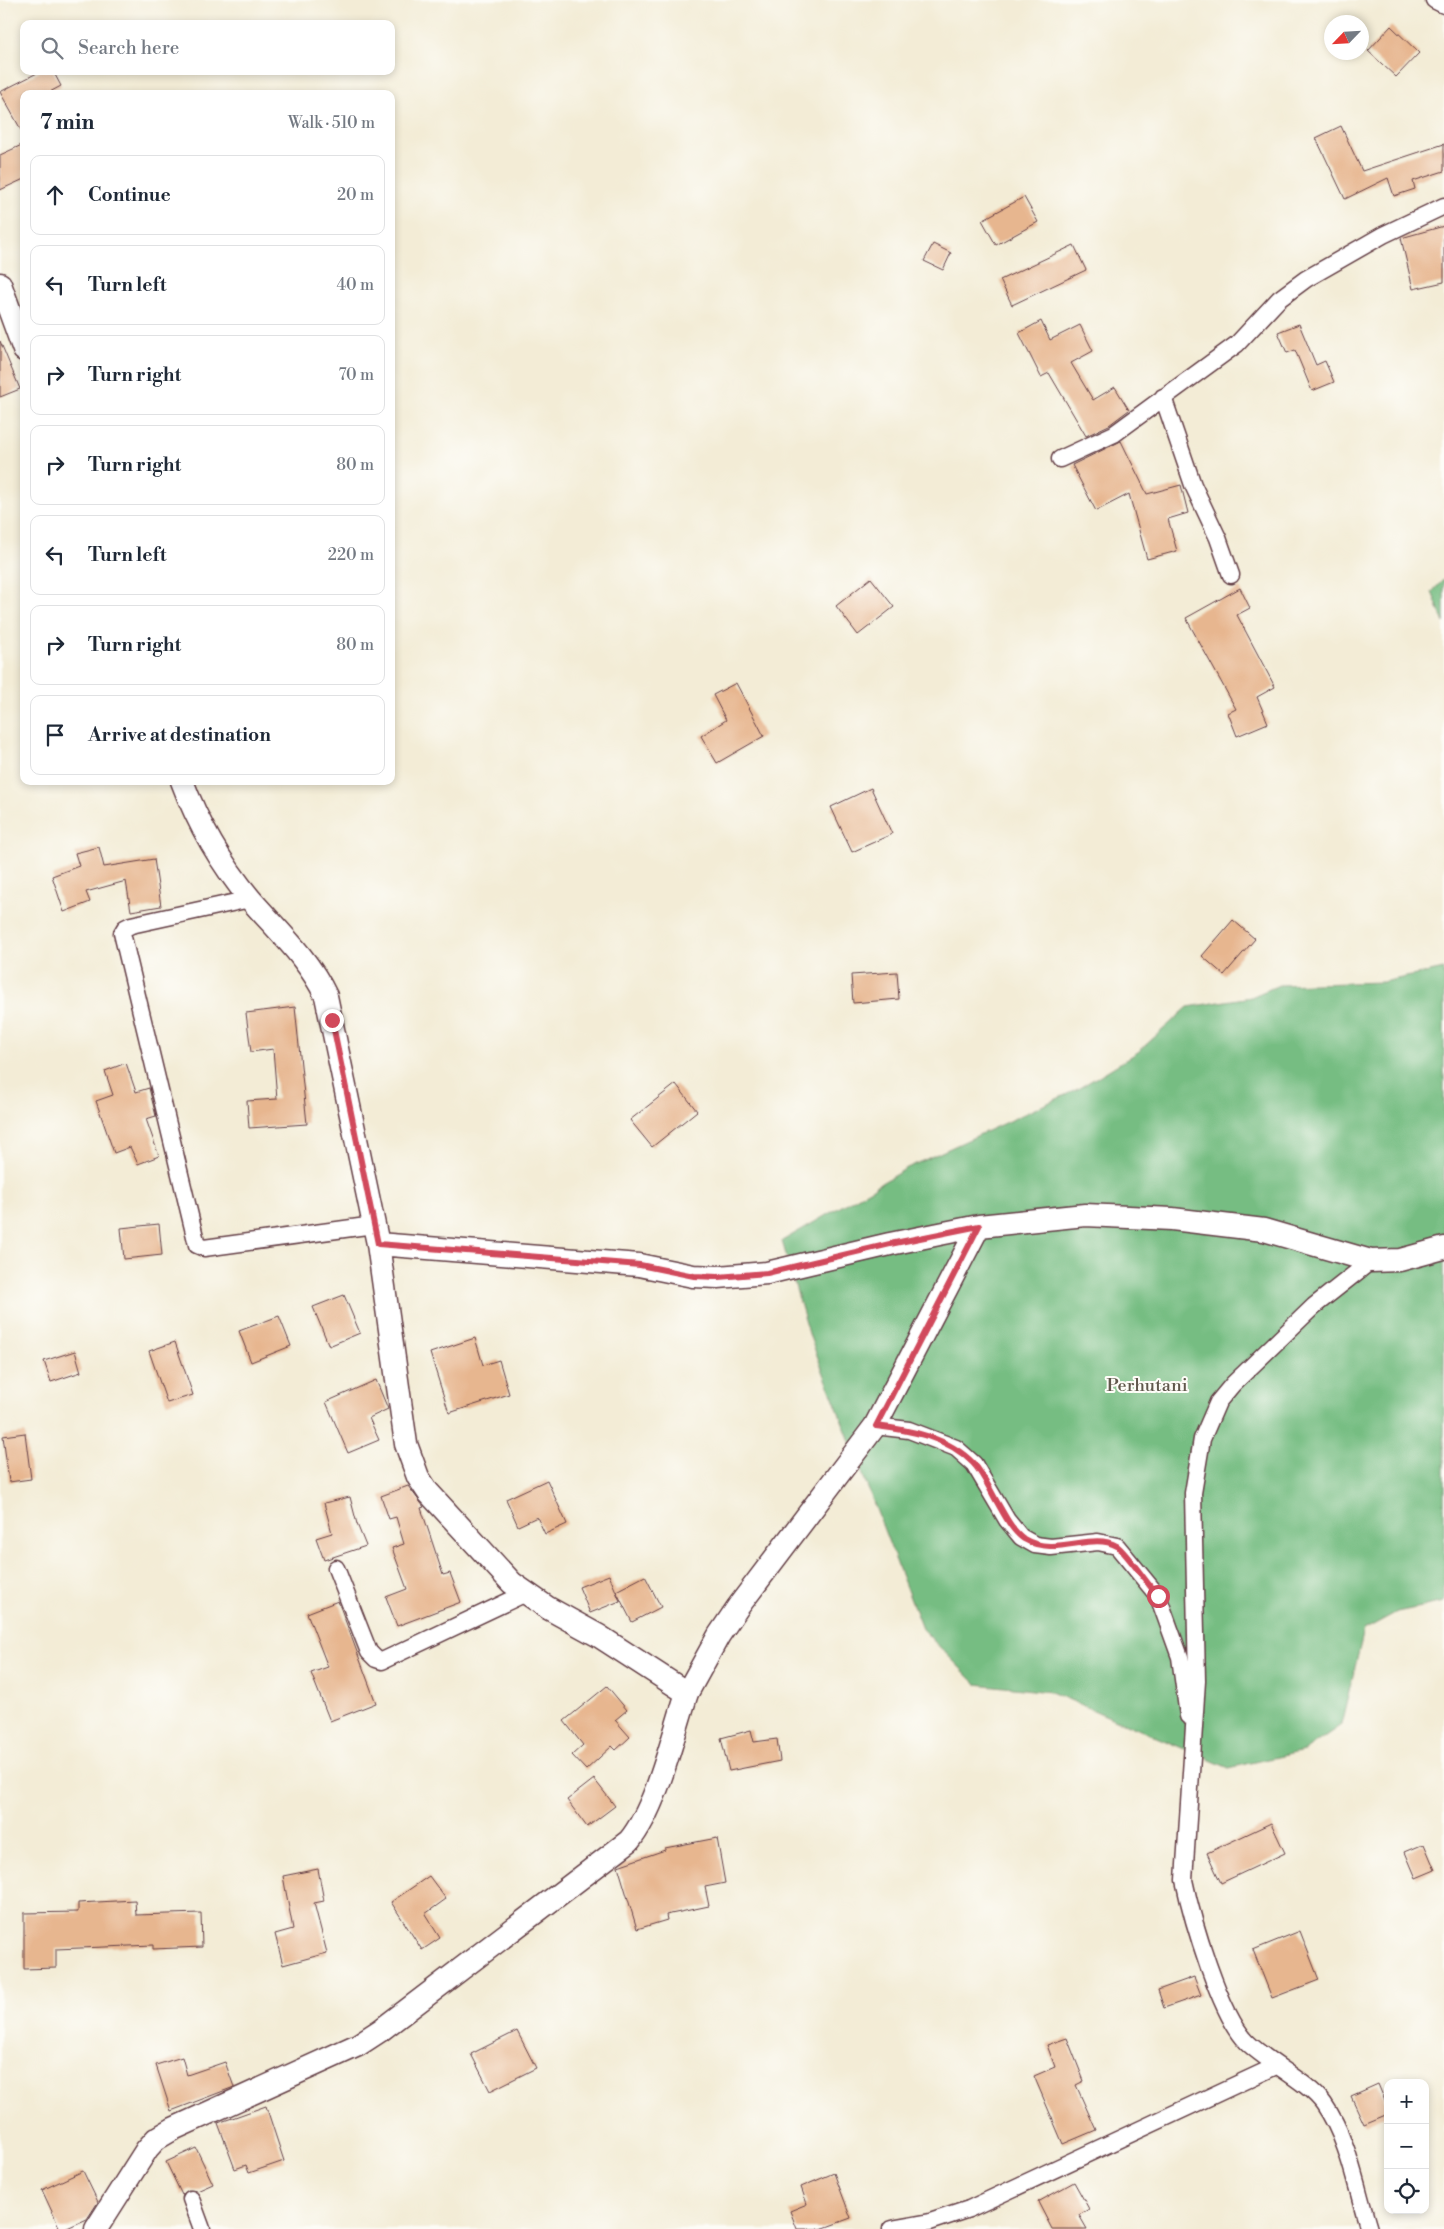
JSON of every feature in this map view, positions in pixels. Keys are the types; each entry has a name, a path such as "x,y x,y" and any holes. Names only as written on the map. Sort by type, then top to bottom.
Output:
{"street":[{"path":"1434,0 1444,5"},
{"path":"1060,459 1114,434 1163,396 1237,344 1254,323 1279,298 1306,279 1383,235 1444,206"},
{"path":"0,284 20,339"},
{"path":"1163,396 1190,477 1218,538 1231,575"},
{"path":"184,785 213,847 250,899 316,975 326,996 376,1234 410,1461 428,1492 512,1583 687,1693"},
{"path":"250,899 131,925 125,928 122,934 197,1244 204,1248 376,1234 640,1265 694,1276 718,1277 767,1273 890,1244 979,1226 1085,1215 1172,1219 1264,1230 1371,1261 1400,1260 1444,1248"},
{"path":"96,2229 147,2149 156,2139 173,2129 358,2045 389,2024 629,1841 638,1830 649,1808 687,1693 719,1635 876,1426 979,1226"},
{"path":"1369,2229 1343,2142 1329,2111 1319,2096 1276,2066 1247,2042 1234,2027 1215,1984 1190,1909 1184,1880 1197,1681 1193,1494 1198,1459 1210,1417 1218,1402 1250,1366 1314,1306 1371,1261"},
{"path":"876,1426 909,1430 956,1448 974,1464 1007,1520 1021,1537 1035,1545 1051,1547 1098,1542 1117,1546 1158,1596 1180,1657 1194,1740"},
{"path":"336,1568 369,1652 376,1659 382,1661 526,1593"},
{"path":"891,2229 930,2222 969,2208 1276,2066"},
{"path":"191,2200 202,2229"}],"green space":[{"path":"1444,579 1444,623 1432,592"},
{"name":"Perhutani","path":"1444,969 1444,1602 1397,1612 1364,1630 1341,1725 1304,1751 1229,1768 1051,1692 976,1684 922,1629 810,1337 782,1241 907,1168 1076,1090 1138,1052 1188,1007 1251,997 1279,985 1383,982"}],"building":[{"path":"1391,26 1419,53 1396,77 1369,50"},
{"path":"33,75 55,75 61,86 54,90 20,90 20,128 0,92"},
{"path":"1341,126 1362,171 1444,144 1444,171 1413,181 1415,189 1394,196 1388,178 1345,199 1316,138"},
{"path":"20,146 20,181 0,190 0,155"},
{"path":"1024,197 1038,222 996,245 982,220"},
{"path":"1444,226 1444,282 1413,289 1401,238"},
{"path":"933,244 951,253 943,270 924,261"},
{"path":"1074,245 1086,270 1012,305 1000,280"},
{"path":"1041,321 1050,340 1080,325 1093,351 1071,363 1093,400 1115,387 1129,410 1109,425 1086,436 1049,373 1041,377 1019,333"},
{"path":"1299,324 1316,365 1325,361 1334,382 1312,391 1295,350 1287,353 1278,332"},
{"path":"0,341 20,389 0,397"},
{"path":"1121,441 1147,494 1181,485 1188,513 1168,519 1177,551 1147,559 1129,494 1096,511 1072,465"},
{"path":"871,578 894,607 858,635 836,606"},
{"path":"1240,588 1250,608 1237,615 1275,687 1257,697 1268,723 1237,736 1228,713 1236,709 1186,618"},
{"path":"736,683 764,736 717,763 701,736 726,720 713,695"},
{"path":"871,788 892,834 852,852 831,807"},
{"path":"99,847 104,867 154,859 161,906 131,911 126,881 86,892 90,902 64,912 52,876 79,866 75,853"},
{"path":"1233,920 1255,939 1224,975 1202,956"},
{"path":"897,972 899,999 853,1003 851,975"},
{"path":"295,1007 307,1124 249,1128 247,1101 277,1099 273,1049 251,1052 246,1013"},
{"path":"126,1063 136,1092 149,1088 156,1116 146,1119 159,1156 138,1164 130,1147 114,1153 96,1101 113,1095 105,1071"},
{"path":"676,1084 697,1111 652,1147 630,1120"},
{"path":"159,1224 162,1255 124,1259 121,1228"},
{"path":"344,1295 360,1333 329,1346 313,1307"},
{"path":"279,1316 291,1346 251,1362 239,1331"},
{"path":"475,1338 483,1365 499,1360 509,1394 449,1413 430,1353"},
{"path":"175,1342 193,1395 167,1403 149,1351"},
{"path":"75,1351 81,1372 51,1382 44,1361"},
{"path":"376,1380 388,1409 369,1418 379,1440 348,1453 326,1402"},
{"path":"25,1433 31,1479 9,1482 3,1436"},
{"path":"547,1480 567,1524 545,1534 537,1517 518,1526 506,1499"},
{"path":"408,1486 424,1507 421,1508 443,1575 450,1573 461,1602 397,1626 386,1597 407,1589 392,1548 404,1544 396,1517 389,1519 381,1496"},
{"path":"350,1497 357,1524 366,1546 324,1560 316,1538 332,1533 324,1503"},
{"path":"609,1575 620,1601 590,1613 579,1587"},
{"path":"645,1576 661,1607 632,1622 616,1591"},
{"path":"338,1601 376,1703 330,1721 311,1673 328,1667 307,1613"},
{"path":"607,1686 627,1710 615,1720 630,1737 616,1750 612,1746 586,1770 572,1755 583,1745 564,1721"},
{"path":"751,1730 754,1742 777,1739 780,1761 729,1771 721,1738"},
{"path":"594,1779 615,1806 587,1827 567,1800"},
{"path":"1271,1823 1285,1853 1221,1883 1207,1853"},
{"path":"717,1838 725,1883 705,1887 709,1906 666,1915 667,1920 637,1929 618,1866 665,1850 665,1848"},
{"path":"1424,1844 1435,1870 1416,1878 1405,1852"},
{"path":"318,1869 324,1901 314,1903 327,1953 283,1965 275,1934 293,1929 283,1876"},
{"path":"429,1876 446,1899 425,1914 440,1938 422,1950 391,1902"},
{"path":"135,1900 136,1915 201,1913 202,1947 153,1949 153,1945 56,1949 56,1968 24,1969 24,1913 78,1912 78,1903"},
{"path":"1300,1931 1319,1980 1272,1998 1253,1950"},
{"path":"1194,1977 1201,1995 1164,2008 1158,1990"},
{"path":"517,2031 536,2068 490,2091 471,2054"},
{"path":"1067,2038 1084,2081 1076,2085 1096,2130 1063,2144 1034,2076 1055,2067 1047,2045"},
{"path":"182,2057 187,2075 225,2062 234,2087 171,2111 156,2065"},
{"path":"1378,2084 1384,2098 1384,2116 1364,2124 1351,2096"},
{"path":"266,2106 284,2161 249,2173 246,2165 235,2169 218,2123"},
{"path":"196,2148 213,2184 197,2191 188,2190 182,2195 166,2162"},
{"path":"83,2171 98,2202 87,2219 65,2229 60,2229 42,2190"},
{"path":"834,2173 851,2218 821,2229 797,2229 790,2211 807,2204 801,2187"},
{"path":"1074,2182 1089,2209 1079,2215 1087,2229 1052,2229 1038,2202"}],"route":[{"path":"332,1020 378,1244 640,1265 694,1276 742,1277 979,1226 876,1426 909,1430 956,1448 974,1464 1007,1520 1021,1537 1035,1545 1051,1547 1098,1542 1117,1546 1158,1596"}]}
